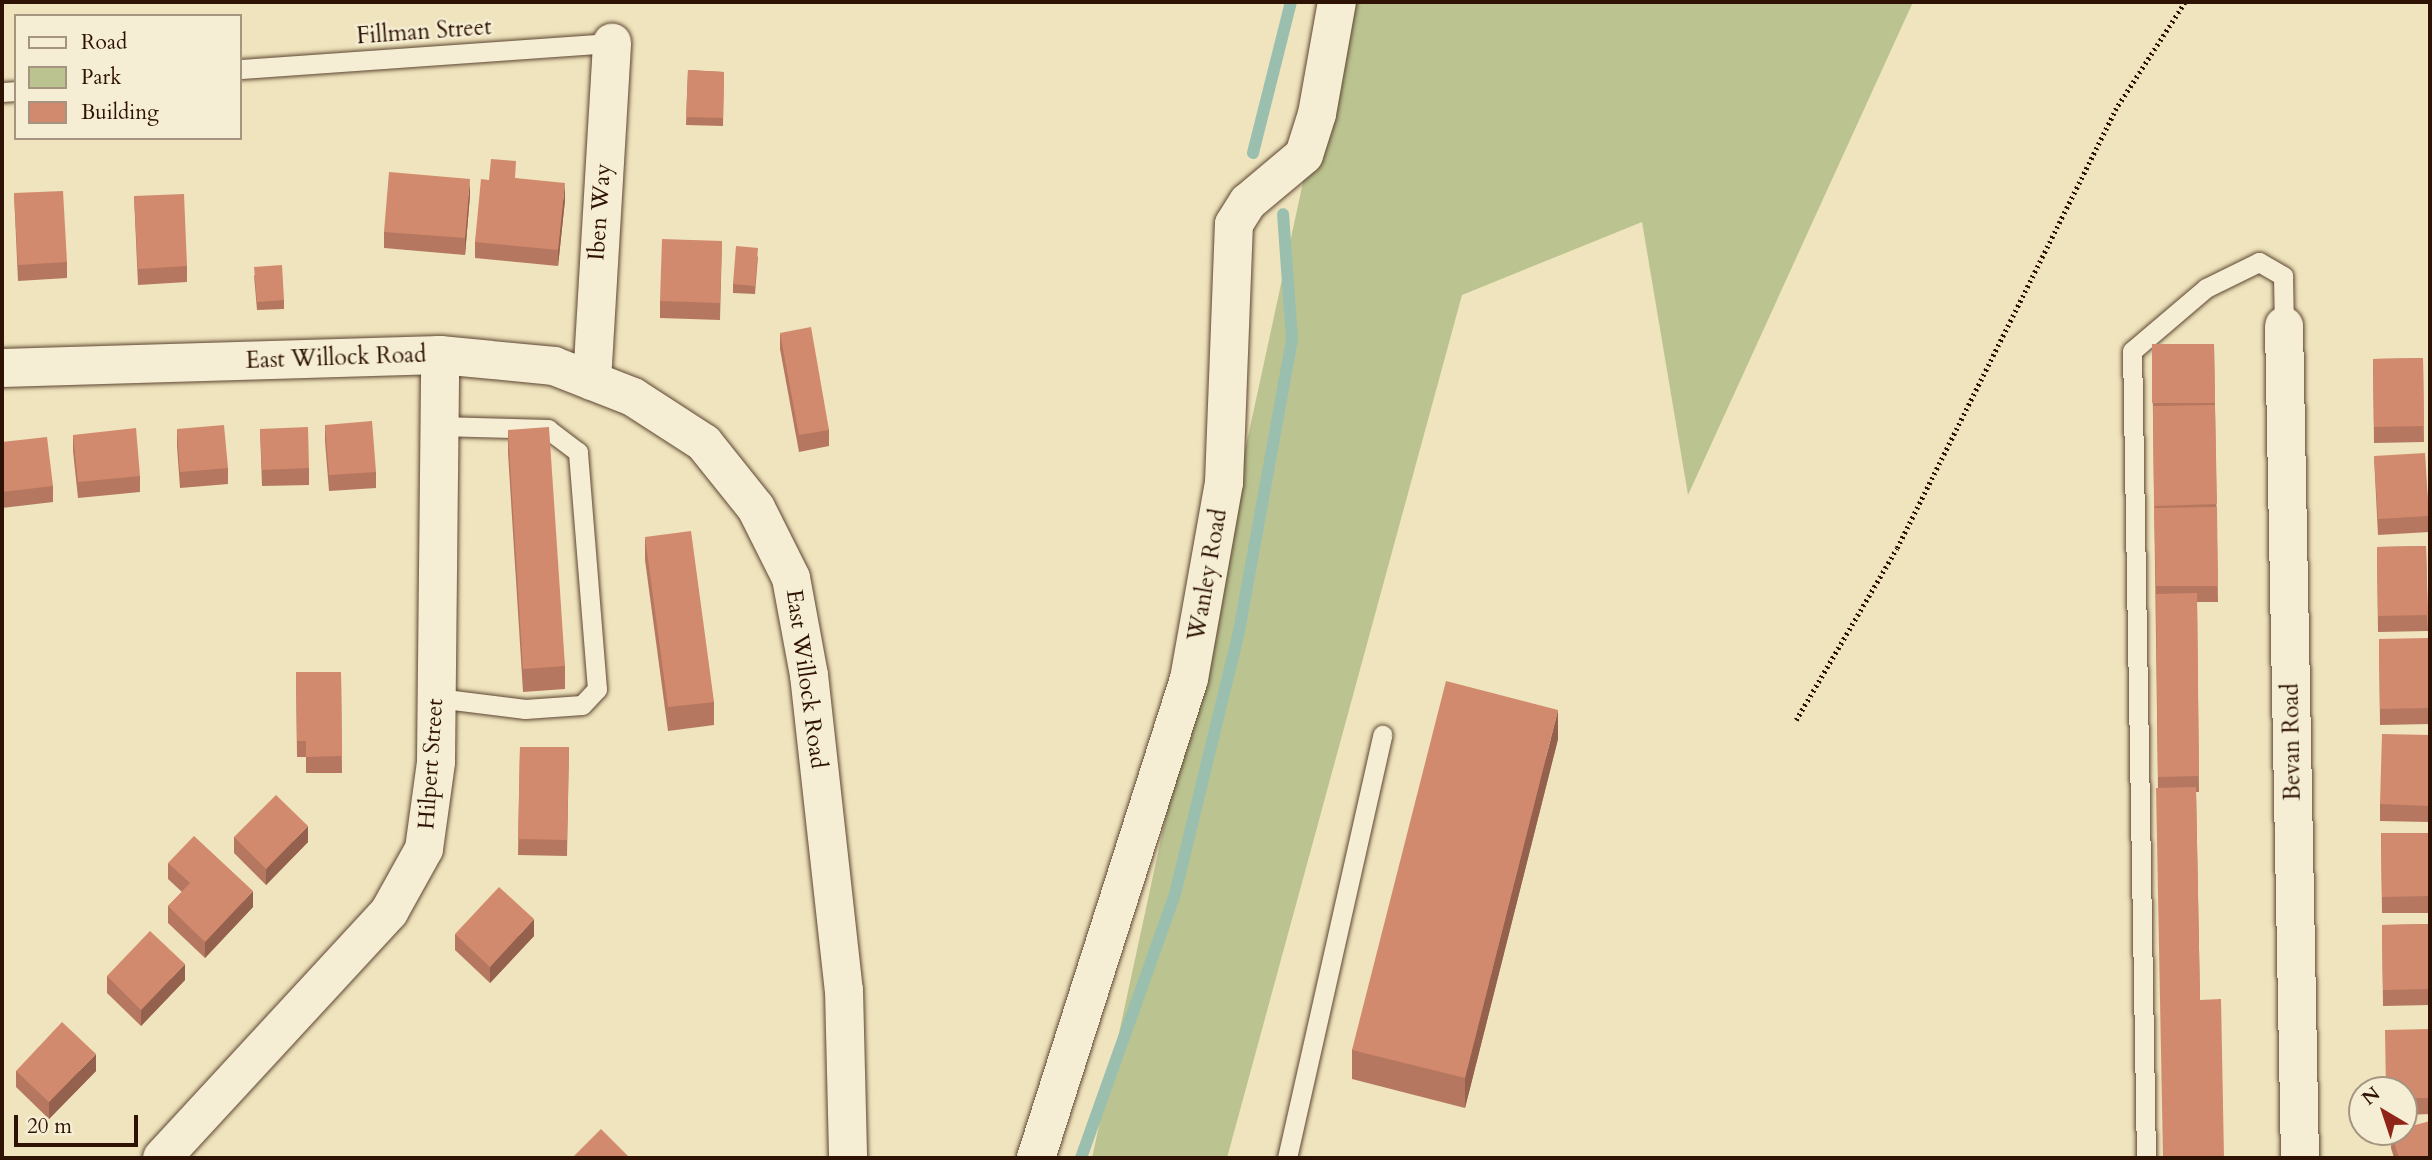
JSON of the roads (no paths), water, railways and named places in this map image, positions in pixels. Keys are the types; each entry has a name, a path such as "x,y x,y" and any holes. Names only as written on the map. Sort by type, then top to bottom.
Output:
{"street":[{"name":"Wanley Road","path":"1036,1158 1189,679 1224,483 1234,224 1248,202 1304,155 1317,114 1338,2"},
{"name":"Iben Way","path":"592,381 612,43"},
{"name":"Bevan Road","path":"2284,326 2300,1158"},
{"name":"East Willock Road","path":"2,368 440,355 554,366 633,397 704,443 756,508 791,578 810,675 844,990 848,1158"},
{"name":"Hilpert Street","path":"162,1158 390,912 424,849 436,762 440,355"}],"lane":[{"name":"Fillman Street","path":"242,68 612,43"},
{"path":"2146,1158 2132,351 2206,288 2259,262 2283,276 2284,326"},
{"path":"437,698 526,709 582,705 597,690 578,452 548,429 439,426"},
{"path":"1287,1158 1382,735"}],"waterway":[{"path":"1253,153 1291,2"},
{"path":"1081,1158 1175,894 1239,631 1292,339 1283,214"}]}
